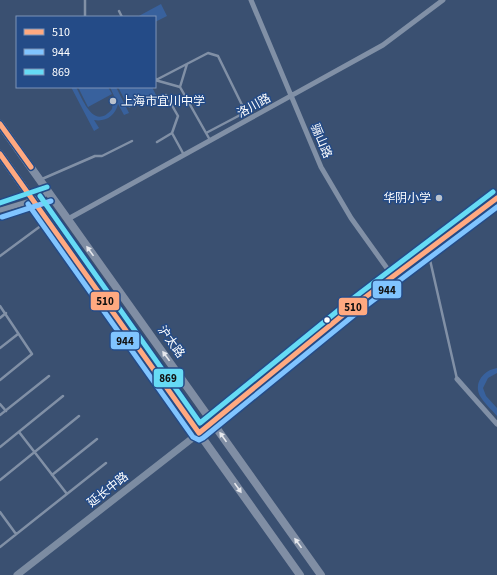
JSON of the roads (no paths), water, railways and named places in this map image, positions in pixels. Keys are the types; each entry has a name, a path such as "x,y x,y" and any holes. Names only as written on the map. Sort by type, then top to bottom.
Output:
{"main road":[{"name":"沪太路","path":"0,124 213,422 320,575"},
{"path":"0,154 300,575"}],"street":[{"name":"骊山路","path":"251,0 321,167 335,192 394,278"},
{"name":"洛川路","path":"68,219 383,45 443,0"},
{"path":"0,210 34,200 48,192"},
{"name":"延长中路","path":"17,575 213,422 355,305 394,278 497,198"},
{"path":"457,379 497,424"}],"lane":[{"path":"85,0 85,16"},
{"path":"119,11 122,16"},
{"path":"156,79 208,53 218,56 244,109 244,112 206,133"},
{"path":"180,87 187,64"},
{"path":"156,79 180,87 210,140"},
{"path":"157,142 172,133 178,116 166,95"},
{"path":"172,133 184,155"},
{"path":"40,180 96,156 102,156 132,141"},
{"path":"0,256 48,221"},
{"path":"428,251 457,379"},
{"path":"0,306 32,354 0,380"},
{"path":"0,318 6,313"},
{"path":"0,348 18,334"},
{"path":"0,415 49,376"},
{"path":"0,447 63,396"},
{"path":"0,404 6,411"},
{"path":"0,480 79,416"},
{"path":"19,432 67,494"},
{"path":"52,475 97,439"},
{"path":"0,547 106,463"},
{"path":"1,514 16,534"}],"place":[{"name":"上海市宜川中学","path":"113,101"},
{"name":"华阴小学","path":"439,198"}]}
